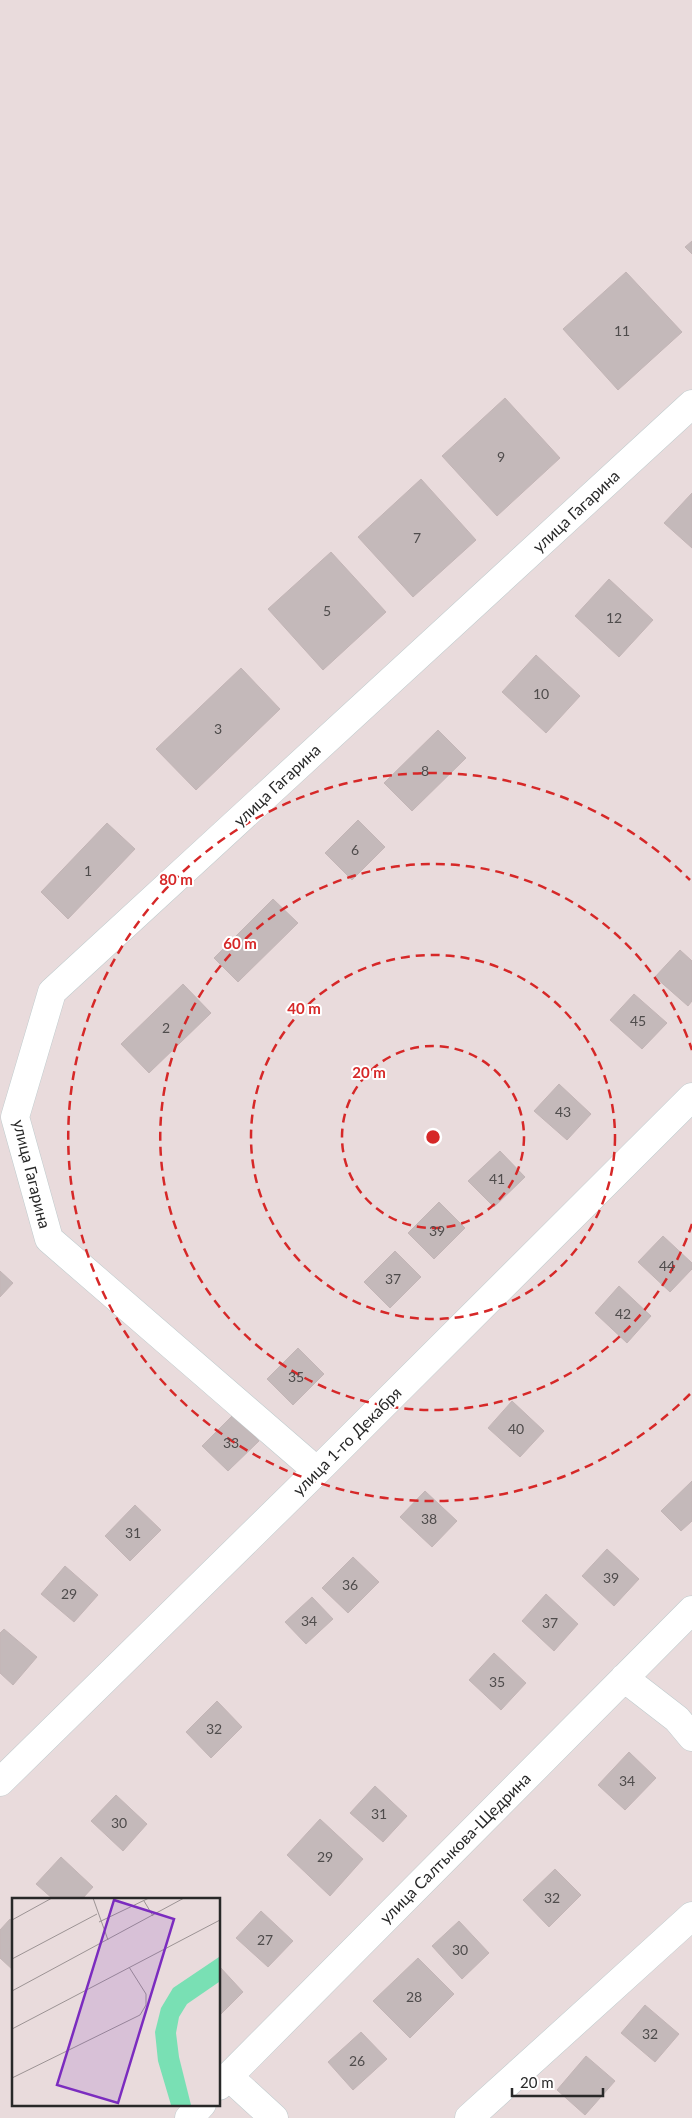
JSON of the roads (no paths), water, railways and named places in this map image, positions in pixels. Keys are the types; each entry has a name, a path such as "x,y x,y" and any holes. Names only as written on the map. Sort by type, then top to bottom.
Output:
{"street":[{"name":"улица Гагарина","path":"317,1471 49,1239 16,1117 52,992 692,404"},
{"name":"улица 1-го Декабря","path":"0,1782 317,1471 692,1098"},
{"name":"улица Салтыкова-Щедрина","path":"224,2081 692,1610"},
{"path":"624,1678 676,1719 692,1737"},
{"path":"469,2118 692,1916"},
{"path":"224,2081 274,2118"},
{"path":"189,2118 200,2106"}]}
